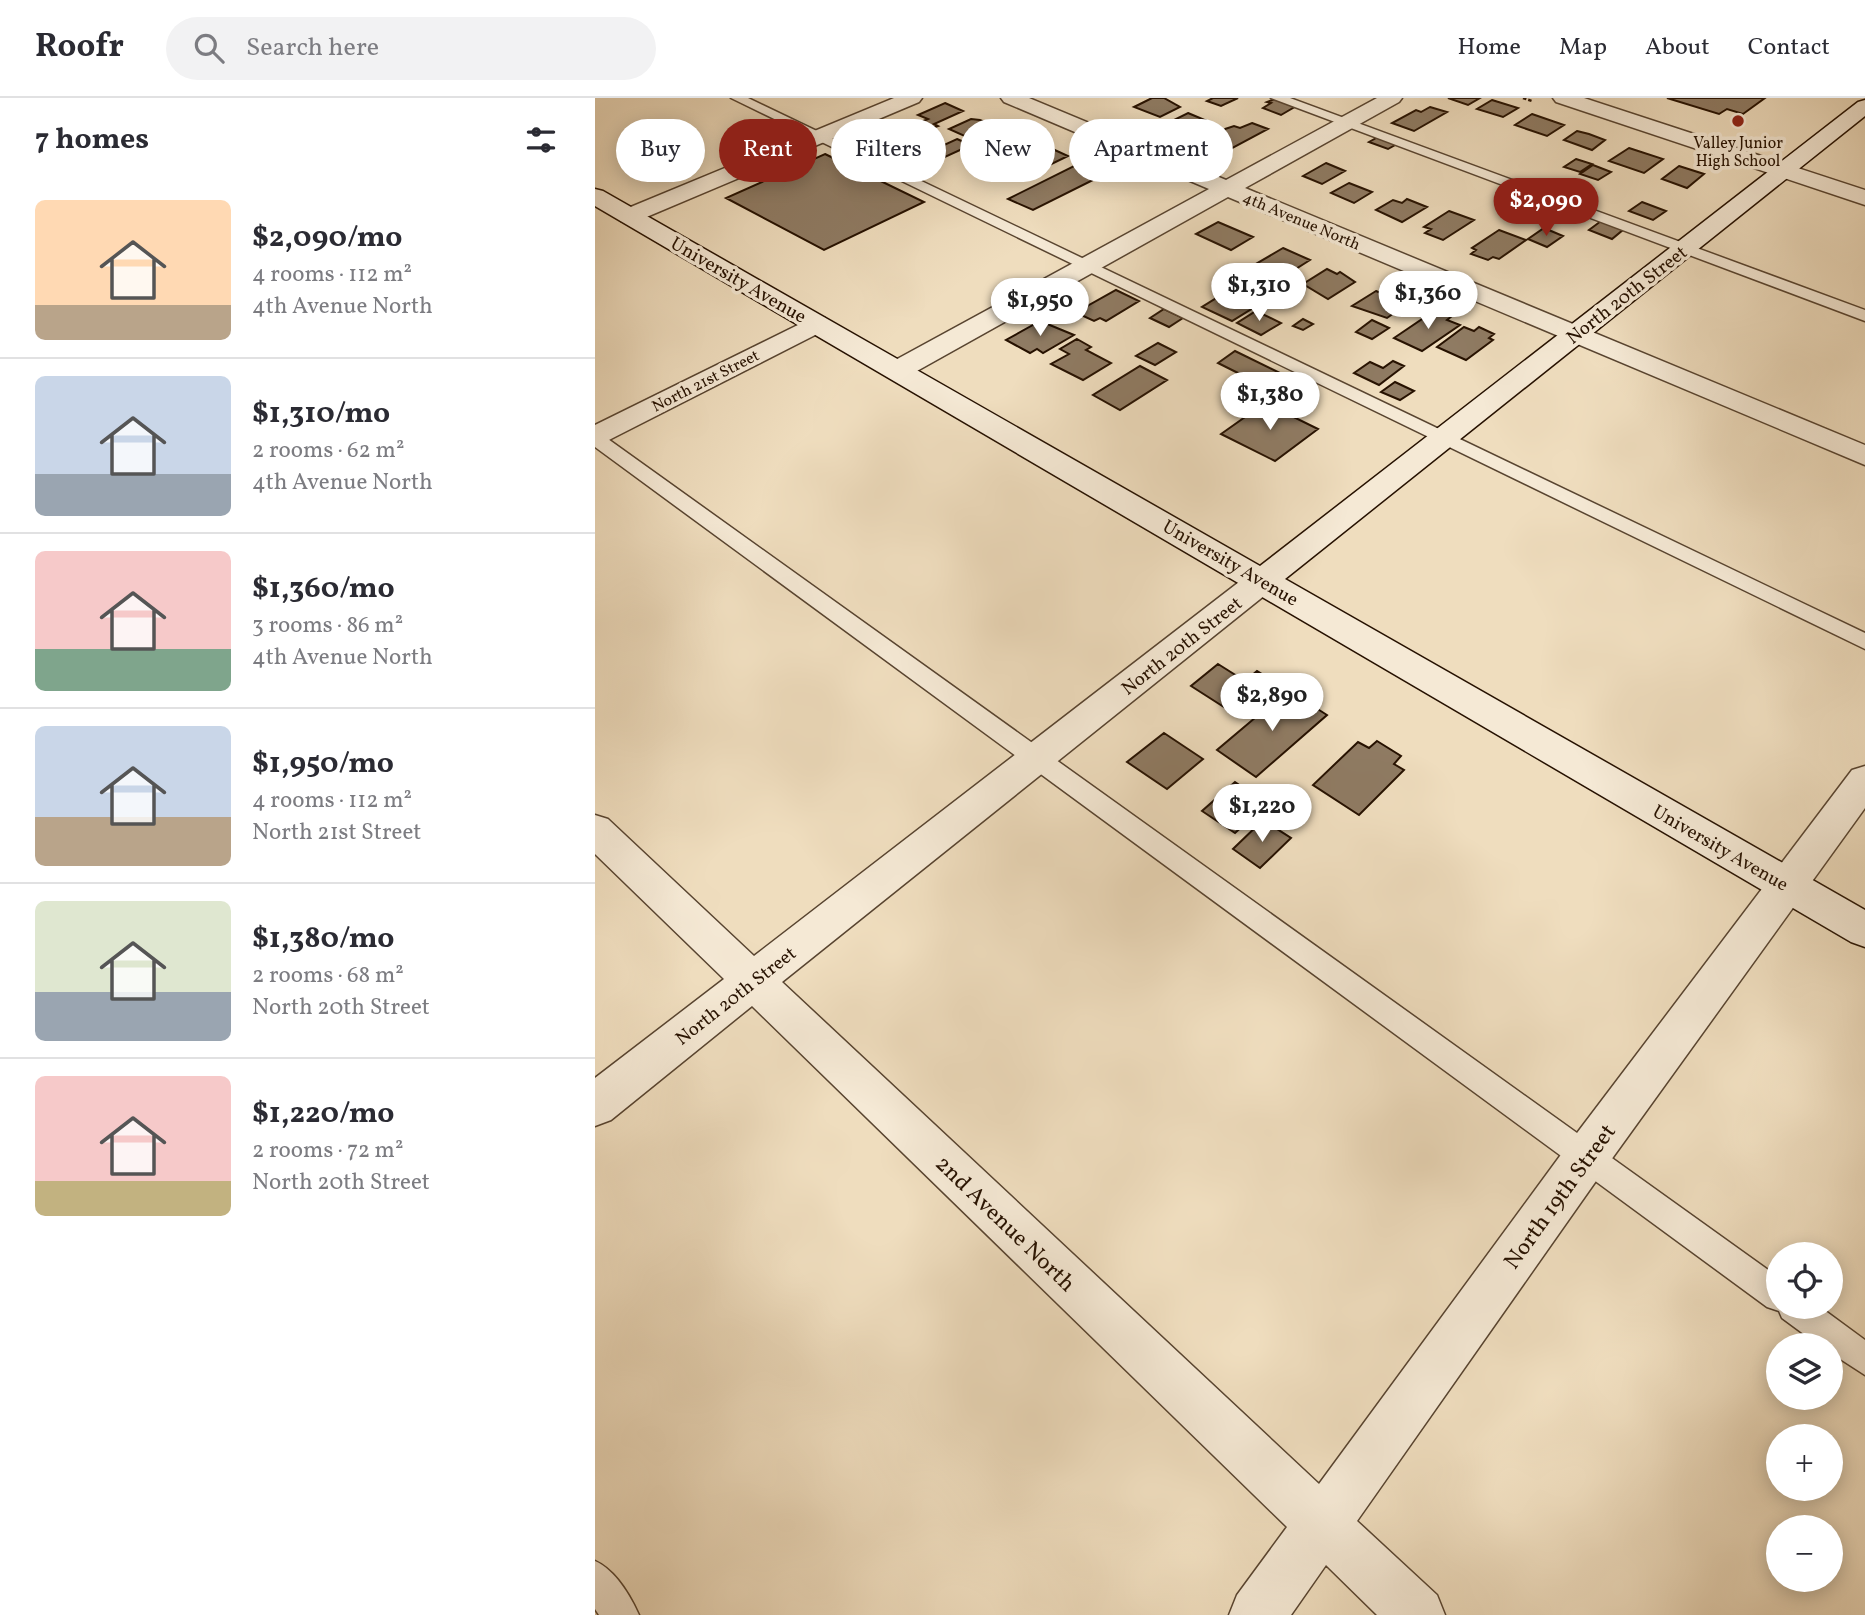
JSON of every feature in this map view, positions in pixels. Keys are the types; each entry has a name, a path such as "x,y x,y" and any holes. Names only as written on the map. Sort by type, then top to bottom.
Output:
{"street":[{"path":"629,216 912,98"},
{"name":"4th Avenue North","path":"1011,98 1865,456"},
{"path":"898,370 1392,98"},
{"path":"1563,98 1865,198"},
{"name":"North 20th Street","path":"595,1105 1865,106"},
{"name":"University Avenue","path":"595,196 1865,930"},
{"name":"North 21st Street","path":"595,437 816,324"},
{"name":"North 19th Street","path":"1257,1615 1587,1156 1865,780"},
{"name":"2nd Avenue North","path":"595,830 1417,1615"}],"lane":[{"path":"738,98 1865,642"},
{"path":"1278,98 1865,316"},
{"path":"595,437 1766,1287"},
{"path":"1810,1319 1865,1359"},
{"path":"595,1579 621,1615"}],"building":[{"path":"1152,98 1164,98 1180,107 1160,117 1134,107"},
{"path":"1213,98 1238,98 1221,106 1207,101"},
{"path":"1277,98 1298,105 1281,115 1263,108 1271,103 1267,102"},
{"path":"1448,98 1480,98 1468,105"},
{"path":"1667,98 1765,98 1743,114 1727,109 1719,114"},
{"path":"1492,100 1518,108 1503,117 1477,109"},
{"path":"945,103 963,111 945,119 928,119 918,115"},
{"path":"1430,107 1447,112 1414,131 1392,123 1416,110 1421,112"},
{"path":"1188,113 1202,119 1176,119"},
{"path":"1532,114 1564,125 1547,136 1515,125"},
{"path":"1252,123 1268,129 1233,148 1233,126 1240,128"},
{"path":"960,124 960,134 949,129"},
{"path":"1577,131 1605,140 1592,150 1564,140"},
{"path":"1378,137 1397,144 1388,149 1369,142"},
{"path":"960,140 960,150 946,156 946,144"},
{"path":"1629,148 1663,159 1644,173 1609,161"},
{"path":"1055,150 1068,156 1055,162"},
{"path":"825,154 831,157 831,182 883,182 924,202 824,250 726,198 762,182 817,182 817,158"},
{"path":"1576,159 1592,164 1580,172 1564,167"},
{"path":"1326,163 1345,171 1322,184 1303,176"},
{"path":"1593,165 1611,172 1598,180 1580,174"},
{"path":"1679,166 1704,174 1687,188 1662,179"},
{"path":"1069,168 1069,182 1089,182 1033,210 1008,199 1042,182 1055,182 1055,176"},
{"path":"1349,183 1372,192 1354,203 1331,193"},
{"path":"1407,199 1427,207 1402,222 1376,210 1393,200 1402,203"},
{"path":"1642,202 1666,211 1653,220 1629,211"},
{"path":"1449,211 1474,220 1443,240 1425,233 1431,229 1424,227"},
{"path":"1601,221 1624,229 1612,239 1589,230"},
{"path":"1218,222 1253,237 1231,250 1196,234"},
{"path":"1544,228 1563,236 1547,247 1528,239"},
{"path":"1499,230 1526,240 1499,259 1493,257 1488,260 1471,254 1476,250 1472,248"},
{"path":"1283,248 1310,260 1283,277 1272,272 1265,276 1249,268"},
{"path":"1327,269 1337,274 1340,272 1355,282 1328,299 1303,284"},
{"path":"1231,289 1261,303 1232,321 1202,307"},
{"path":"1116,290 1139,301 1106,321 1100,318 1094,321 1079,314 1085,310 1082,309"},
{"path":"1376,291 1407,304 1387,318 1352,306"},
{"path":"1164,309 1183,318 1169,327 1150,318"},
{"path":"1437,309 1452,316 1447,320 1460,325 1422,351 1394,338"},
{"path":"1256,311 1281,323 1261,335 1237,323"},
{"path":"1303,319 1313,324 1303,330 1293,326"},
{"path":"1372,320 1389,328 1372,339 1356,332"},
{"path":"1040,321 1074,335 1043,353 1037,349 1030,353 1006,340"},
{"path":"1464,327 1474,331 1479,327 1494,334 1489,338 1493,340 1466,360 1437,347"},
{"path":"1077,339 1091,347 1086,350 1111,363 1083,380 1051,364 1069,354 1060,349"},
{"path":"1158,343 1176,352 1155,365 1136,356"},
{"path":"1235,351 1288,377 1270,389 1218,363"},
{"path":"1393,361 1404,366 1379,385 1354,373 1370,362 1383,368"},
{"path":"1140,366 1167,380 1120,410 1093,395"},
{"path":"1395,382 1414,391 1400,400 1381,392"},
{"path":"1265,403 1318,429 1275,461 1221,434"},
{"path":"1218,664 1245,681 1257,671 1276,683 1238,716 1191,686"},
{"path":"1288,690 1327,715 1256,777 1217,750"},
{"path":"1164,733 1203,759 1167,789 1127,762"},
{"path":"1377,741 1401,756 1394,764 1404,770 1359,815 1313,785 1358,742 1369,748"},
{"path":"1235,782 1267,804 1235,833 1202,811"},
{"path":"1263,820 1291,838 1260,868 1233,849"}],"place":[{"name":"Valley Junior High School","path":"1738,121"}]}
